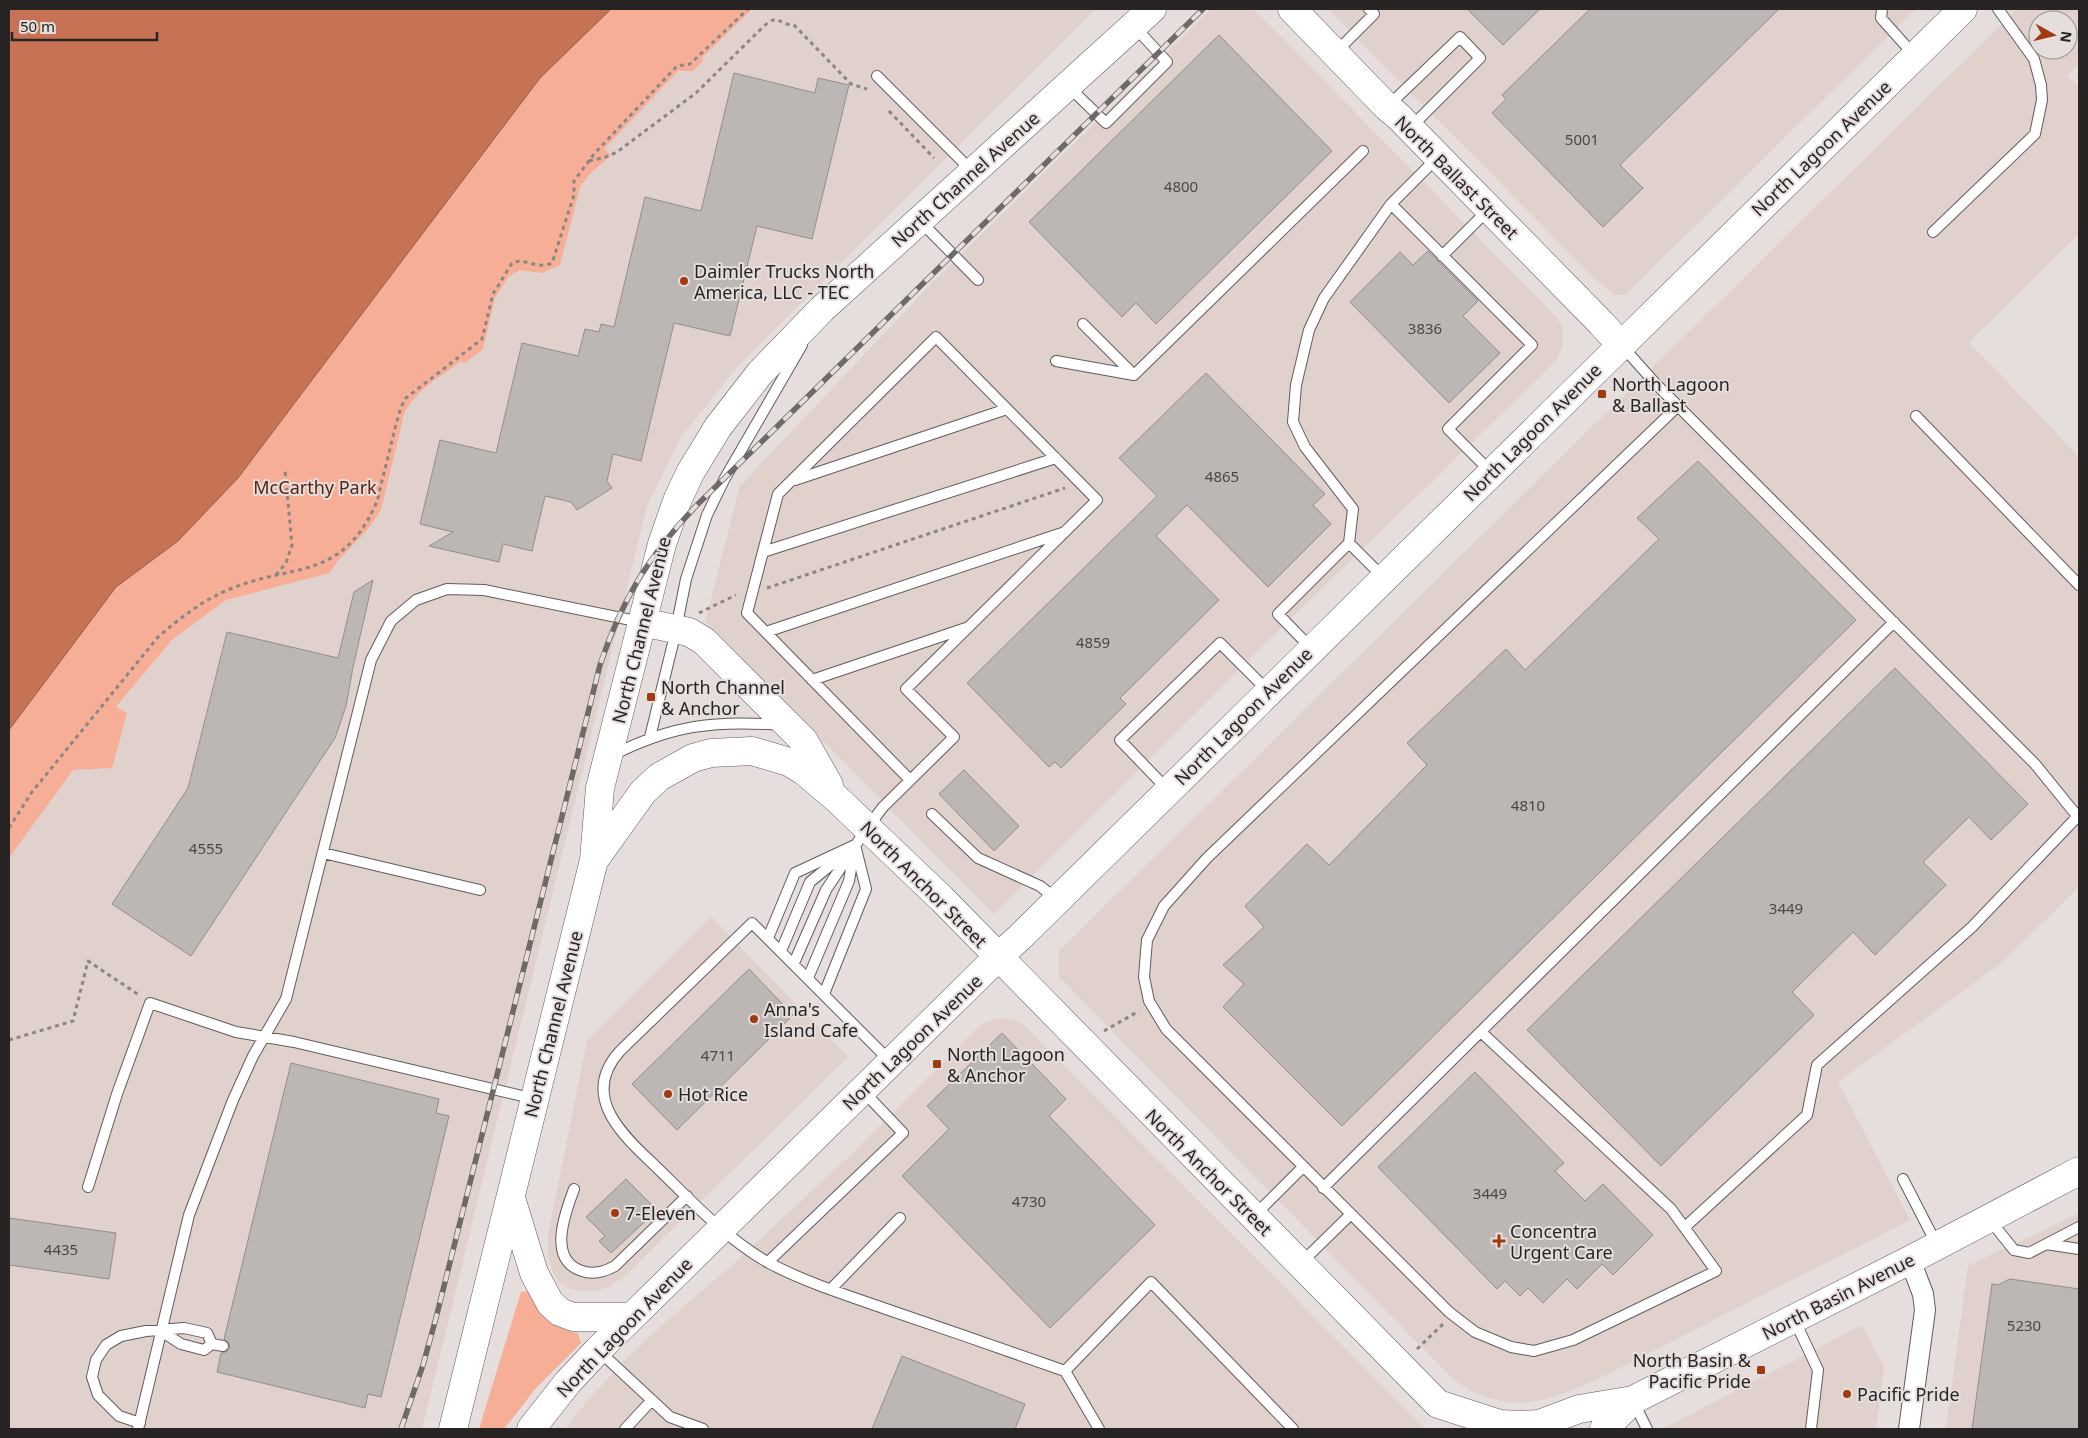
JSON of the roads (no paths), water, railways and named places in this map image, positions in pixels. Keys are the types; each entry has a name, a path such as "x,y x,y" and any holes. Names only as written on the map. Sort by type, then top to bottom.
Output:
{"street":[{"name":"North Ballast Street","path":"1292,9 1621,345"},
{"name":"North Lagoon Avenue","path":"531,1429 568,1382 631,1317 1963,9"},
{"name":"North Channel Avenue","path":"453,1429 594,860 600,788 669,524 684,487 704,450 738,399 785,346 972,172 1143,17"},
{"name":"North Anchor Street","path":"642,622 685,622 694,634 704,641 804,741 861,837 942,899 1438,1404 1500,1424 1520,1425 1539,1424 1579,1409 1633,1400"},
{"name":"North Anchor Street","path":"594,860 643,792 675,767 711,753 752,751 789,762 837,799"},
{"name":"North Basin Avenue","path":"1604,1429 1633,1400 1910,1260 2079,1171"},
{"path":"511,1198 534,1273 550,1303 560,1312 573,1317 631,1317"},
{"path":"1909,1429 1925,1310 1923,1294 1910,1260"},
{"path":"1438,1404 1453,1429"}],"lane":[{"path":"1335,52 1374,14 1369,9"},
{"path":"1882,9 1881,18 1915,56"},
{"path":"1933,232 2035,134 2042,100 2041,85 2034,59 1998,9"},
{"path":"1068,85 1106,123 1167,62 1143,17"},
{"path":"1386,107 1460,37 1480,58 1410,128"},
{"path":"877,76 972,172"},
{"path":"1134,375 1363,151"},
{"path":"1312,648 1278,614 1350,543 1353,509 1305,447 1293,422 1296,385 1309,330 1324,298 1391,204 1438,157"},
{"path":"1391,204 1532,345 1448,429 1491,472"},
{"path":"1442,256 1489,209"},
{"path":"920,220 978,280"},
{"path":"650,737 685,622 692,555 716,496 822,310"},
{"path":"1083,324 1134,375"},
{"path":"794,963 826,890 861,837 884,806 954,737 906,689 1097,500 936,337 778,494 748,613 910,780"},
{"path":"1621,345 1656,384 2035,764 2078,816 1972,926 1817,1065 1807,1115 1685,1227"},
{"path":"1056,361 1134,375"},
{"path":"1481,1032 1671,1209 1716,1271 1573,1340 1534,1351 1511,1347 1475,1332 1453,1315 1350,1215 1166,1029 1151,1005 1144,977 1147,940 1164,906 1207,858 1678,406"},
{"path":"791,481 1007,409"},
{"path":"1916,416 2079,585"},
{"path":"763,552 1056,458"},
{"path":"766,632 1065,531"},
{"path":"1350,543 1384,578"},
{"path":"212,1344 207,1333 184,1328 162,1331 146,1330 121,1336 106,1345 96,1360 92,1377 98,1395 118,1416 139,1426 162,1331 189,1215 233,1100 264,1037 286,999 371,660 391,621 416,600 447,589 484,590 642,622"},
{"path":"1323,1188 1894,622"},
{"path":"812,680 969,627"},
{"path":"1168,790 1120,740 1220,643 1269,692"},
{"path":"608,758 650,737 673,730 712,724 789,726"},
{"path":"932,814 978,858 1040,886 1057,900"},
{"path":"768,938 795,873 861,837"},
{"path":"781,951 810,882 861,837"},
{"path":"808,978 849,881 861,837"},
{"path":"824,994 866,889 861,837"},
{"path":"323,853 480,890"},
{"path":"891,1062 752,923 663,1008 611,1062 604,1086 608,1113 625,1137 720,1230 768,1262 831,1290 1065,1370 1099,1429"},
{"path":"88,1187 117,1094 150,1003 236,1032 294,1042 534,1099"},
{"path":"768,1262 903,1133 862,1090"},
{"path":"1253,1216 1303,1167"},
{"path":"1903,1179 1937,1245"},
{"path":"574,1189 562,1231 561,1249 566,1260 575,1269 587,1273 602,1272 615,1266 687,1196"},
{"path":"1300,1264 1350,1215"},
{"path":"831,1290 900,1218"},
{"path":"1988,1218 2014,1250 2029,1253 2079,1227"},
{"path":"2046,1244 2079,1249"},
{"path":"1065,1370 1151,1282 1293,1429"},
{"path":"1794,1319 1818,1370 1811,1429"},
{"path":"162,1331 181,1344 204,1350 212,1344 223,1346"},
{"path":"598,1350 670,1417 703,1429"},
{"path":"625,1429 652,1400"},
{"path":"1633,1400 1647,1429"}],"railway":[{"path":"401,1429 423,1365 436,1318 600,665 618,619 639,579 665,542 697,505 1203,9"}],"place":[{"name":"Daimler Trucks North America, LLC - TEC","path":"684,281"},
{"name":"North Lagoon & Ballast","path":"1602,394"},
{"name":"North Channel & Anchor","path":"651,697"},
{"name":"Anna's Island Cafe","path":"754,1019"},
{"name":"North Lagoon & Anchor","path":"937,1064"},
{"name":"Hot Rice","path":"668,1094"},
{"name":"7-Eleven","path":"615,1213"},
{"name":"Concentra Urgent Care","path":"1499,1241"},
{"name":"North Basin & Pacific Pride","path":"1761,1370"},
{"name":"Pacific Pride","path":"1847,1394"}],"park label":[{"name":"McCarthy Park","path":"315,487"}]}
